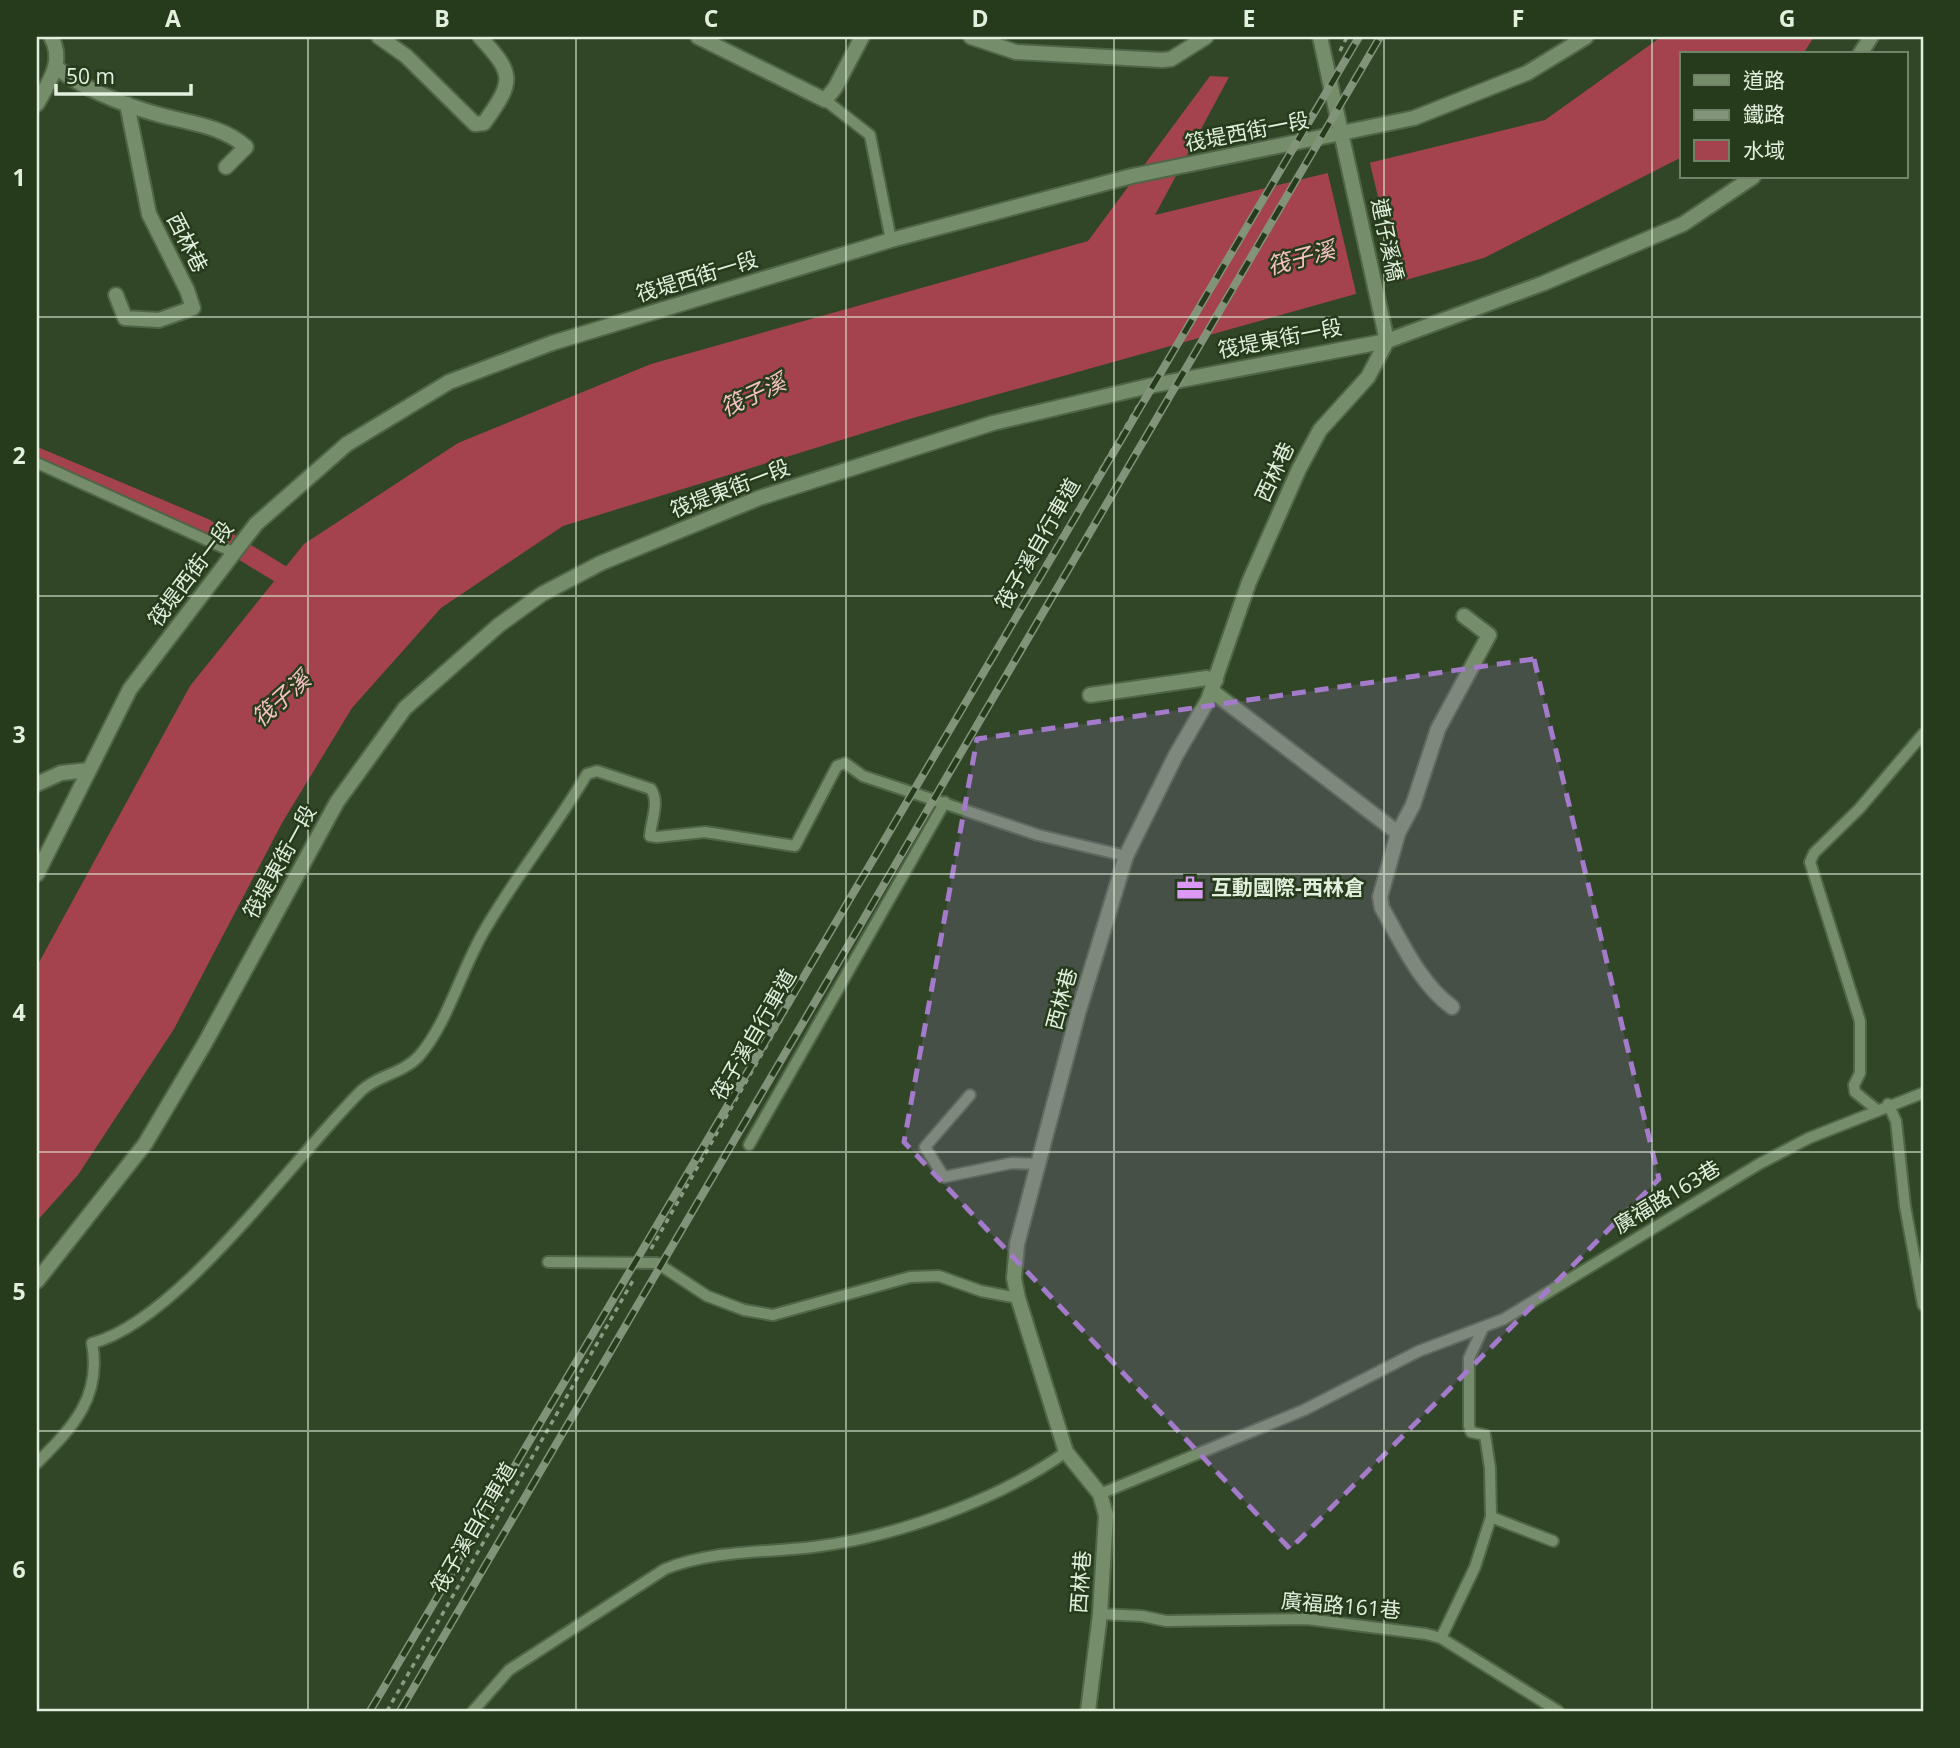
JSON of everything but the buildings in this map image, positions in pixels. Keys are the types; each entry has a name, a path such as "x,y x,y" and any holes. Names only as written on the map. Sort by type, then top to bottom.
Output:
{"street":[{"path":"37,104 57,68 55,44 51,37"},
{"path":"379,37 406,56 475,124 484,123 499,102 506,84 506,68 496,52 480,37"},
{"path":"698,37 825,100 835,88 862,37"},
{"path":"971,37 1016,51 1162,60 1171,59 1206,37"},
{"name":"連仔溪橋","path":"1320,37 1387,341"},
{"name":"筏堤西街一段","path":"37,874 130,689 256,524 316,469 380,422 449,382 552,343 891,240 1132,176 1344,141 1498,86 1545,63 1586,37"},
{"path":"1861,52 1871,37"},
{"path":"57,68 77,83 127,104 220,131 237,139 246,147 226,167"},
{"name":"西林巷","path":"117,295 125,318 159,320 193,308 187,290 149,214 127,104"},
{"name":"筏堤東街一段","path":"37,1281 145,1144 205,1043 337,802 405,708 499,625 542,594 601,563 759,498 993,423 1149,386 1387,341 1544,283 1683,224 1752,178"},
{"name":"西林巷","path":"1088,1711 1100,1614 1106,1515 1100,1493 1066,1452 1018,1298 1014,1278 1017,1244 1078,1013 1126,856 1214,686 1249,582 1299,468 1320,430 1368,377 1387,341"},
{"path":"1452,1007 1438,997 1424,978 1382,908 1382,884 1398,833 1413,805 1438,729 1489,635 1464,616"},
{"path":"1090,695 1207,678 1398,833"},
{"path":"37,784 61,773 89,770"}],"lane":[{"path":"825,100 870,135 891,240"},
{"path":"37,463 233,552"},
{"path":"1877,1110 1855,1092 1860,1073 1860,1021 1811,862 1814,853 1859,809 1923,734"},
{"path":"37,1463 79,1416 96,1366 92,1343 119,1331 185,1283 363,1089 418,1057 438,1027 476,944 502,899 557,825 587,774 597,771 651,789 656,796 650,836 718,832 795,846 802,837 808,817 838,766 845,763 863,776 1038,835 1126,856"},
{"path":"749,1144 945,802"},
{"name":"廣福路163巷","path":"1100,1493 1304,1410 1419,1350 1483,1328 1544,1296 1759,1164 1809,1138 1888,1104 1923,1093"},
{"path":"970,1095 925,1147 944,1177 1012,1163 1040,1164"},
{"path":"1888,1104 1896,1121 1905,1206 1923,1305"},
{"path":"548,1262 657,1263 707,1296 744,1310 773,1315 910,1277 939,1276 981,1291 1018,1298"},
{"path":"1441,1638 1475,1567 1491,1517 1490,1468 1485,1435 1471,1432 1469,1426 1469,1358 1483,1328"},
{"path":"473,1711 509,1670 665,1569 687,1560 813,1547 890,1532 1018,1481 1066,1452"},
{"path":"1491,1517 1553,1541"},
{"name":"廣福路161巷","path":"1100,1614 1142,1616 1166,1621 1307,1619 1386,1627 1441,1638 1558,1711"}],"path":[{"name":"筏子溪自行車道","path":"646,1257 912,791 1149,386"},
{"name":"筏子溪自行車道","path":"387,1711 639,1269"}],"highlighted area":[{"path":"1534,659 1659,1179 1290,1549 904,1142 977,739"}],"water":[{"name":"筏子溪","path":"1661,37 1814,37 1804,52 1680,52 1680,158 1484,258 906,420 563,526 441,608 352,708 282,823 174,1029 78,1175 37,1221 37,966 190,686 304,544 458,443 651,364 1088,241 1210,76 1229,77 1155,215 1545,120"}],"pier":[{"path":"1369,159 1399,285 1357,297 1327,170"}],"waterway":[{"path":"37,457 205,528 302,587"}],"railway":[{"path":"370,1711 1359,37"},
{"path":"400,1711 1380,37"}],"place":[{"name":"互動國際-西林倉","path":"1190,888"}]}
